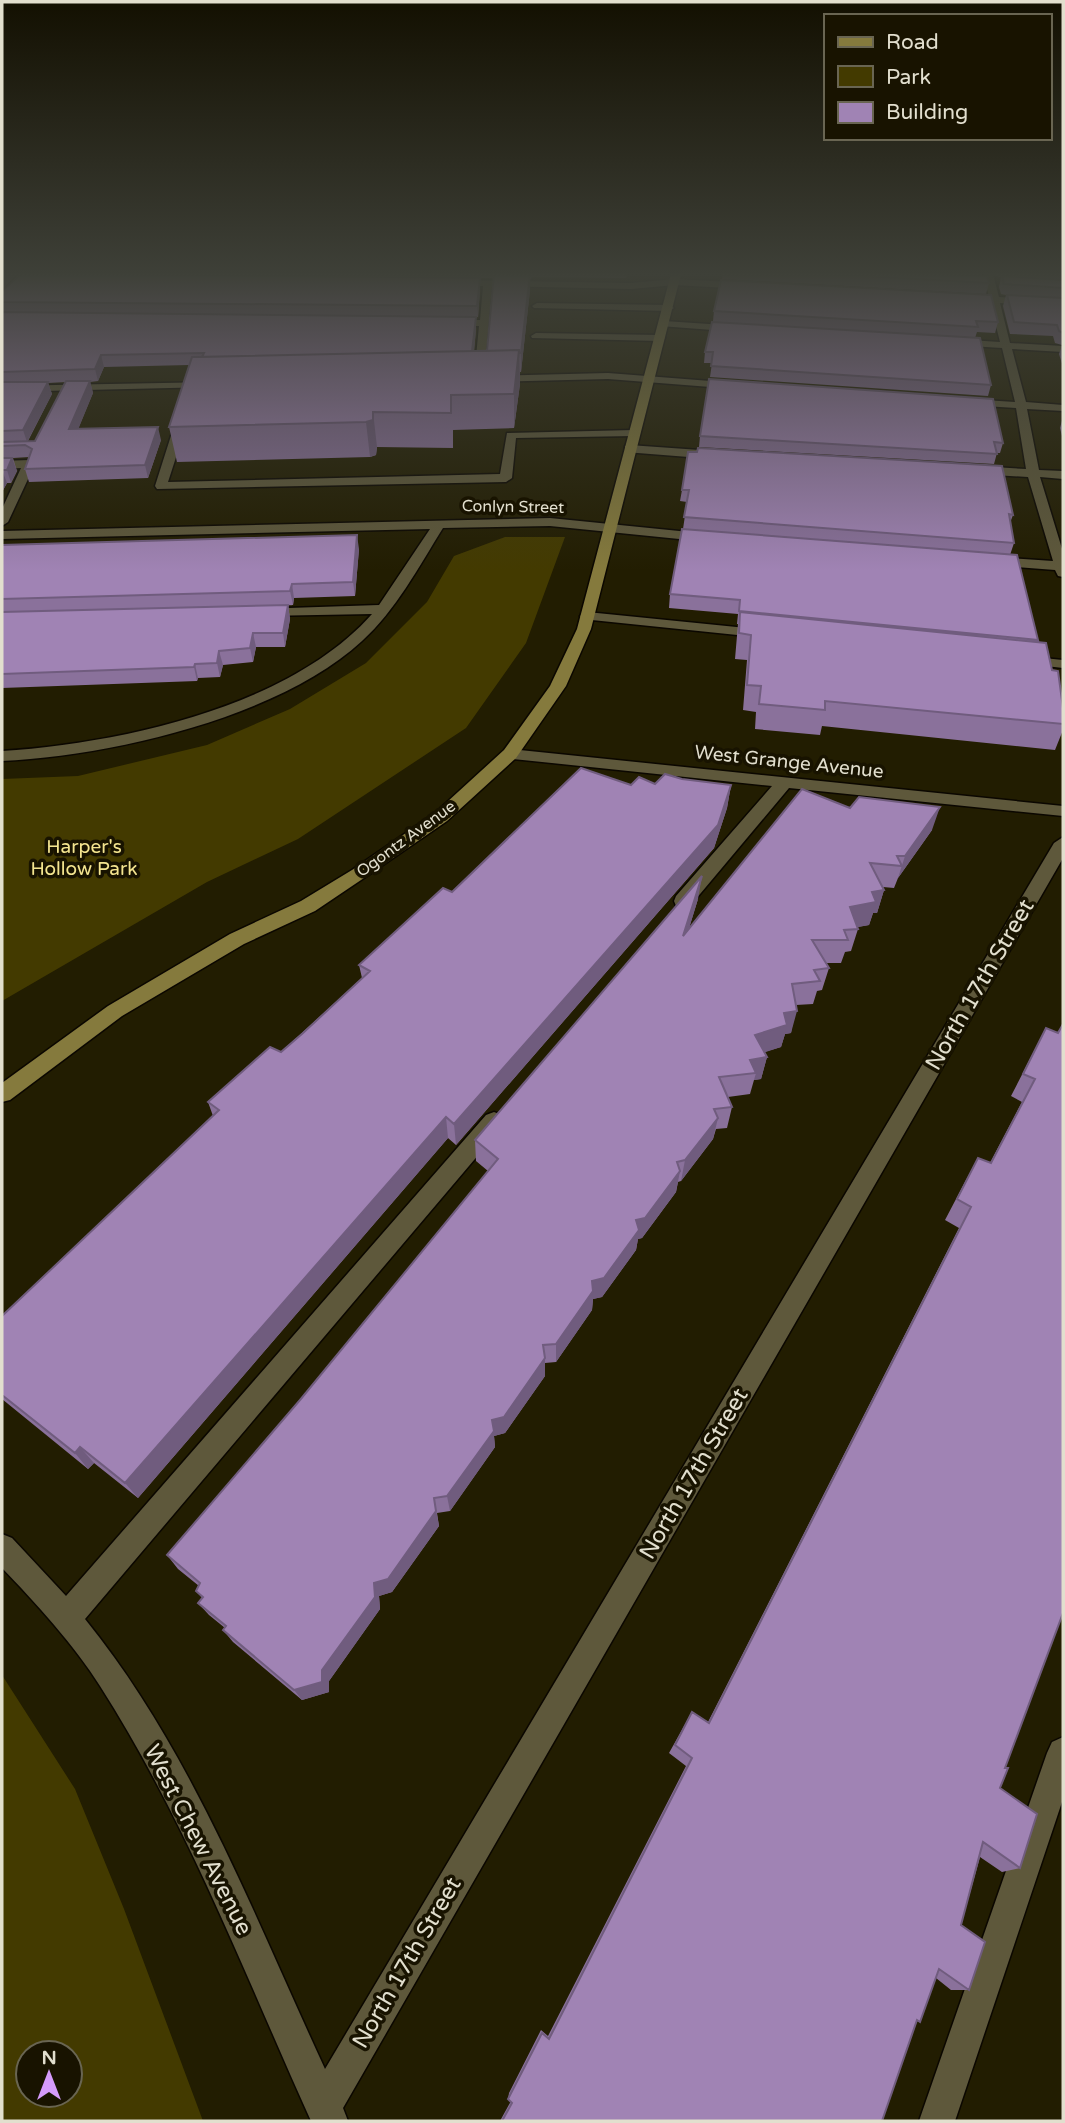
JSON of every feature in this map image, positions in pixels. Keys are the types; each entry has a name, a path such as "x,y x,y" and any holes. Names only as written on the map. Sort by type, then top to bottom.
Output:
{"main road":[{"name":"Ogontz Avenue","path":"2,1094 116,1011 237,939 308,906 358,874 441,817 510,754 558,685 587,616 650,373"}],"street":[{"path":"478,379 479,373"},
{"path":"979,560 1063,568 1034,473 1014,373"},
{"path":"465,379 608,376 745,386"},
{"path":"2,389 64,387 189,397 220,384"},
{"path":"58,400 64,387"},
{"path":"189,397 161,486 506,478 511,435 634,433"},
{"path":"952,401 1063,408"},
{"path":"629,449 726,455"},
{"path":"2,465 29,464 2,523"},
{"path":"964,469 1063,475"},
{"name":"Conlyn Street","path":"2,535 550,522 719,539"},
{"path":"2,756 24,756 119,741 211,715 285,685 324,663 355,639 384,609 439,524"},
{"path":"248,613 384,609"},
{"path":"587,616 777,635"},
{"path":"1009,659 1063,664"},
{"name":"West Grange Avenue","path":"510,754 1063,811"},
{"path":"666,920 785,783"},
{"name":"North 17th Street","path":"327,2113 1063,843"},
{"path":"66,1619 512,1100"},
{"name":"West Chew Avenue","path":"2,1548 38,1584 110,1674 185,1804 327,2113"},
{"path":"937,2121 1063,1753"}],"green space":[{"name":"Harper's Hollow Park","path":"505,537 565,537 526,643 466,728 298,839 207,882 2,1001 2,779 78,776 207,745 290,709 366,663 427,602 454,556"},
{"path":"2,1675 75,1789 124,1909 203,2121 2,2121"}],"building":[{"path":"187,373 516,373 514,394 451,395 451,413 373,412 373,420 366,422 169,427"},
{"path":"815,373 988,373 991,385"},
{"path":"709,379 993,399 1003,443 994,442 997,454 700,436"},
{"path":"66,381 90,381 69,429 158,427 145,465 25,469 32,449 25,445 2,446 2,442 35,441"},
{"path":"2,382 48,382 23,430 2,431"},
{"path":"698,448 1002,466 1013,515 1009,514 1014,543 684,517 689,490 682,490 688,452 697,452"},
{"path":"2,458 12,458 7,470 2,470"},
{"path":"682,529 1017,555 1038,640 739,611 740,600 670,594"},
{"path":"357,535 353,582 292,584 290,591 2,599 2,545"},
{"path":"288,605 283,633 253,633 250,648 219,651 217,663 195,664 194,667 2,674 2,612"},
{"path":"740,612 1046,643 1052,670 1058,671 1063,724 825,701 825,710 759,704 761,686 747,685 751,635 739,633"},
{"path":"581,768 631,785 639,777 655,784 665,774 682,779 731,785 718,825 454,1124 446,1117 125,1483 80,1447 75,1453 2,1395 2,1316 219,1110 208,1102 270,1047 281,1052 303,1033 370,971 359,965 443,888 452,892"},
{"path":"802,789 850,808 859,797 940,807 905,856 897,856 902,866 870,863 884,890 872,892 876,902 850,907 858,929 844,930 848,940 812,940 829,968 814,970 820,981 792,984 797,1011 784,1013 787,1025 755,1035 767,1057 750,1060 756,1073 719,1077 732,1107 714,1109 718,1118 685,1160 677,1162 680,1171 645,1218 636,1220 639,1230 604,1278 592,1281 593,1291 556,1344 543,1345 545,1358 504,1417 492,1420 494,1431 447,1496 434,1498 436,1511 388,1579 374,1583 375,1597 322,1670 322,1682 294,1690 223,1630 226,1626 198,1603 203,1597 196,1591 200,1583 167,1555 300,1400 498,1159 475,1140 702,876 683,936"},
{"path":"1063,1024 1063,1613 1000,1788 1037,1814 1020,1868 983,1842 961,1925 985,1942 969,1990 939,1969 920,2022 917,2020 882,2121 502,2121 512,2103 508,2099 542,2033 549,2039 692,1758 675,1745 692,1712 709,1723 971,1207 957,1199 978,1158 991,1163 1035,1079 1023,1074 1046,1028 1058,1033"}]}
